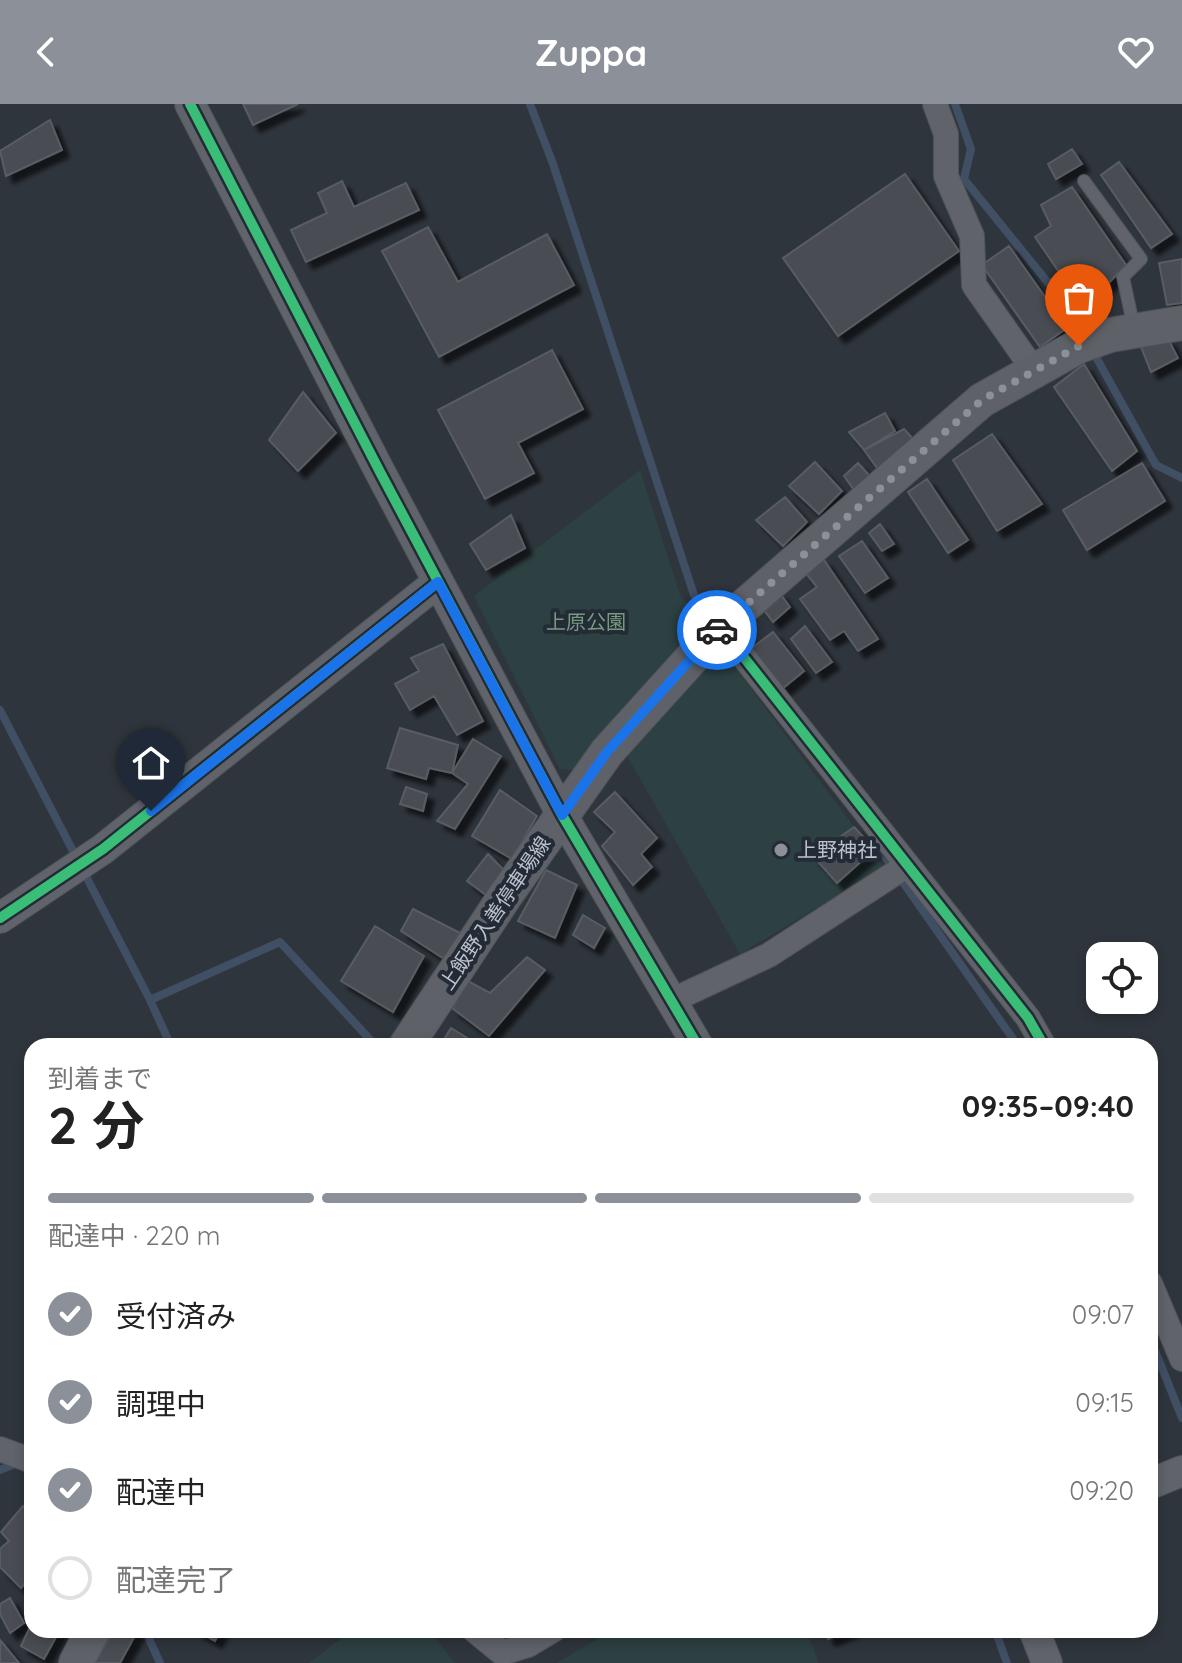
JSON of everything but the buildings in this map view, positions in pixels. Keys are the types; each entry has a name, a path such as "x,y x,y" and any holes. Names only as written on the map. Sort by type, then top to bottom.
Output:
{"main road":[{"name":"上飯野入善停車場線","path":"411,1038 607,752 720,627 982,400 1079,346 1135,331 1182,323"},
{"path":"76,1663 89,1638"}],"street":[{"path":"190,104 562,815 693,1038"},
{"path":"935,104 946,134 946,176 972,236 974,285 1033,369"},
{"path":"0,918 103,849 438,582"},
{"path":"720,627 1028,1018 1039,1038"},
{"path":"671,1001 769,955 906,866"},
{"path":"1158,1302 1182,1359"},
{"path":"0,1449 24,1458"},
{"path":"1158,1481 1182,1471"},
{"path":"484,1638 502,1653 540,1638"},
{"path":"1037,1638 1047,1663"}],"lane":[{"path":"1084,181 1141,259 1123,277 1135,331"}],"green space":[{"name":"上原公園","path":"640,470 680,595 705,623 579,771 560,769 474,596"},
{"path":"717,643 884,867 740,954 623,749"},
{"path":"342,1638 435,1638 455,1663 309,1663"},
{"path":"599,1638 809,1638 819,1663 557,1663"}],"waterway":[{"path":"530,104 553,164 694,595 714,623"},
{"path":"955,104 971,149 964,179 1080,322 1086,336"},
{"path":"1091,348 1156,465 1182,478"},
{"path":"0,710 150,1000 280,942 369,1038"},
{"path":"876,844 1012,1038"},
{"path":"150,1000 167,1038"},
{"path":"1158,1358 1182,1418"},
{"path":"0,1470 17,1463"},
{"path":"149,1638 160,1663"},
{"path":"998,1638 1007,1663"}],"cycle path":[{"path":"190,104 562,815 693,1038"},
{"path":"0,918 103,849 438,582"},
{"path":"720,627 1028,1018 1039,1038"}],"way so far":[{"path":"717,630 982,400 1079,346"}],"place":[{"name":"上野神社","path":"781,850"}],"route":[{"path":"151,811 438,582 562,815 607,752 717,630"}]}
